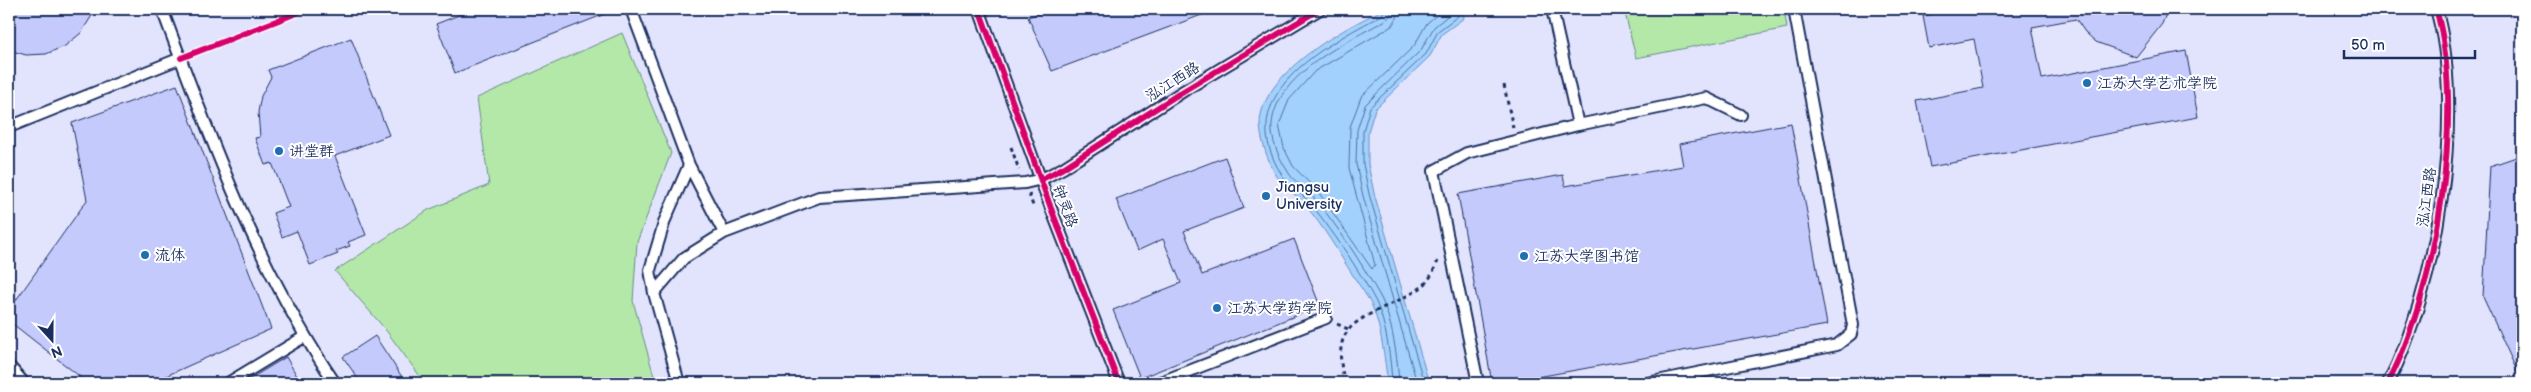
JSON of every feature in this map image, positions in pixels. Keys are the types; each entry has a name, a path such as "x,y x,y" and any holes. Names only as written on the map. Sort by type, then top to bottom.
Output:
{"lane":[{"path":"162,9 246,225 304,337 335,383"},
{"path":"631,9 689,165 724,233"},
{"name":"钟灵路","path":"979,9 1119,383"},
{"name":"泓江西路","path":"654,293 684,258 724,233 819,197 1024,183 1042,179 1063,168 1184,90 1320,9"},
{"path":"1552,9 1578,125"},
{"path":"1647,383 1837,345 1851,334 1853,325 1794,9"},
{"name":"泓江西路","path":"2388,383 2414,318 2426,281 2444,173 2448,90 2443,37 2436,9"},
{"path":"9,127 181,58"},
{"path":"1478,383 1434,171 1467,153 1578,125 1706,98 1741,115"},
{"path":"679,383 654,293 650,270 665,220 689,165"},
{"path":"1158,383 1326,318"},
{"path":"228,383 304,337"},
{"path":"9,366 24,383"}],"path":[{"path":"1504,85 1515,141"},
{"path":"1345,383 1340,345 1348,329 1367,315 1426,284 1440,258 1450,251"}],"shaded area":[{"name":"Jiangsu University","path":"9,9 2522,9 2522,383 9,383"}],"green space":[{"path":"1624,9 1784,9 1787,28 1636,58"},
{"path":"622,33 671,153 637,242 633,301 656,383 425,383 385,329 335,271 428,210 489,185 477,98"}],"water":[{"path":"1385,9 1463,9 1464,18 1442,34 1430,56 1375,109 1368,132 1368,164 1374,193 1429,383 1388,383 1380,334 1370,302 1318,221 1276,175 1265,151 1260,125 1263,106 1273,88 1289,71 1328,40"}],"building":[{"path":"9,9 96,9 81,33 65,46 46,54 26,55 9,50"},
{"path":"474,9 615,10 455,73 436,24"},
{"path":"1050,9 1215,10 1052,71 1028,17"},
{"name":"江苏大学艺术学院","path":"1959,9 2168,9 2162,24 2136,57 2096,42 2085,32 2076,19 2032,27 2042,79 2186,51 2198,117 1930,167 1917,101 1983,88 1974,39 1929,48 1923,16"},
{"name":"讲堂群","path":"351,38 389,135 335,156 366,235 348,242 350,246 336,251 338,254 310,265 297,231 282,237 273,213 289,207 272,163 265,165 255,138 260,137 258,112 261,96 271,77 268,70"},
{"name":"流体","path":"177,85 271,329 150,383 88,383 9,321 9,310 87,200 72,123"},
{"name":"江苏大学图书馆","path":"1791,123 1827,325 1504,383 1492,383 1458,194 1563,175 1565,186 1683,166 1679,144"},
{"path":"2522,155 2522,382 2483,297 2490,166"},
{"name":"江苏大学药学院","path":"1225,157 1244,208 1184,231 1202,275 1294,239 1320,306 1140,378 1113,310 1181,283 1163,239 1137,251 1116,199"},
{"path":"375,336 406,383 361,383 343,357"},
{"path":"286,357 301,383 243,383"}],"cycle path":[{"path":"181,58 307,9"},
{"path":"979,9 1052,211 1119,383"},
{"path":"1042,179 1063,168 1185,90 1320,9"},
{"path":"2388,383 2405,344 2420,299 2433,250 2442,199 2447,147 2448,97 2445,50 2436,9"}],"place":[{"name":"江苏大学艺术学院","path":"2087,83"},
{"name":"讲堂群","path":"279,151"},
{"name":"Jiangsu University","path":"1266,196"},
{"name":"流体","path":"145,255"},
{"name":"江苏大学图书馆","path":"1524,256"},
{"name":"江苏大学药学院","path":"1217,308"}]}
